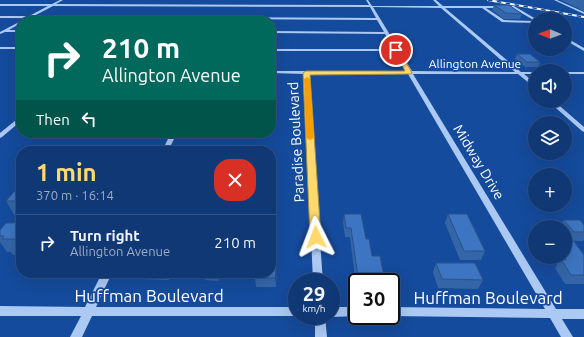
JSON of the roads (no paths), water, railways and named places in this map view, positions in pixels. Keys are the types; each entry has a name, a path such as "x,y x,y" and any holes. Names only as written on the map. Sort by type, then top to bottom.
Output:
{"street":[{"path":"33,16 62,0"},
{"path":"142,10 153,0"},
{"path":"229,16 236,0"},
{"name":"Midway Drive","path":"367,0 567,337"},
{"path":"434,0 528,80"},
{"path":"555,0 584,13"},
{"path":"0,5 514,7 528,16"},
{"path":"483,7 503,21 528,21"},
{"path":"0,17 16,18"},
{"path":"276,20 378,19"},
{"path":"1,32 16,24"},
{"path":"1,32 16,31"},
{"path":"276,32 386,33"},
{"path":"572,42 584,50"},
{"path":"0,48 16,48"},
{"path":"276,50 396,50"},
{"name":"Allington Avenue","path":"276,72 528,73"},
{"name":"Paradise Boulevard","path":"306,73 317,273"},
{"path":"572,73 583,74"},
{"path":"559,108 584,130"},
{"path":"0,136 16,122"},
{"path":"76,337 105,278"},
{"name":"Huffman Boulevard","path":"0,311 89,310 288,312"},
{"name":"Huffman Boulevard","path":"400,312 552,312 584,314"},
{"path":"320,325 321,337"}],"railway":[{"path":"488,0 584,17"}]}
